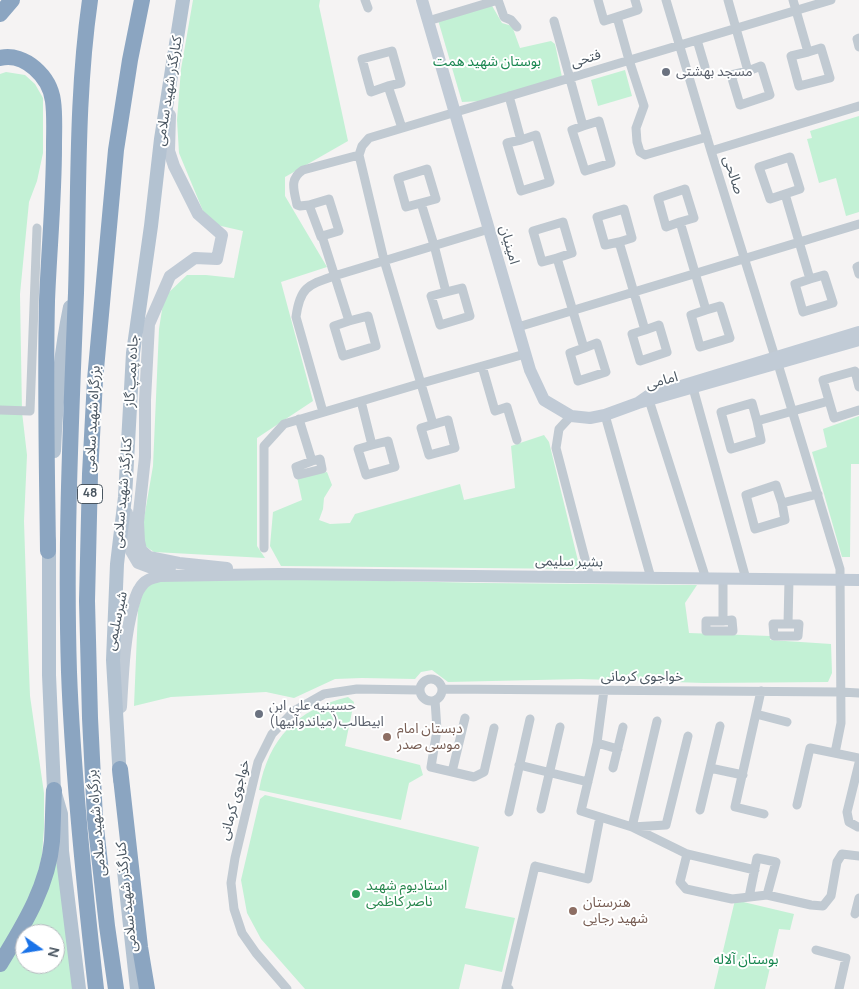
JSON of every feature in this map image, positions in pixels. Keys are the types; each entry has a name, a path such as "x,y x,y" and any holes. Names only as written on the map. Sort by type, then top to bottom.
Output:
{"highway":[{"path":"0,14 12,0"},
{"name":"بزرگراه شهید سلامی","path":"90,0 86,29 78,165 68,542 69,672 81,857 96,989"},
{"name":"بزرگراه شهید سلامی","path":"116,989 94,810 87,601 90,474 96,370 116,150 130,60 142,0"},
{"path":"0,58 19,60 40,72 49,86 53,100 54,165 47,302 48,551"},
{"path":"120,768 140,947 147,989"},
{"path":"0,964 32,909 44,878 52,841 54,790"}],"main road":[{"name":"کنارگذر شهید سلامی","path":"137,989 121,846 120,768 113,660 117,564 125,496 133,354 183,0"},
{"name":"امینیان","path":"422,0 530,370 544,400 571,416 590,418 644,402"},
{"name":"جاده پمپ گاز","path":"171,78 169,151 174,166 198,214 222,235 217,259 195,258 170,276 149,324 145,400 145,457 138,522 139,540 141,550 149,557 253,573"},
{"path":"76,276 62,345 56,404 48,551 49,675 54,790 61,814 62,851 78,989"},
{"name":"امامی","path":"644,402 692,388 859,332"},
{"name":"امامی","path":"644,402 648,396 777,360 859,340"},
{"path":"125,496 131,550 138,563 154,568 207,566"},
{"name":"بشیر سلیمی","path":"279,574 859,580"},
{"name":"شیرسلیمی","path":"118,743 122,668 129,625 140,588 149,580 160,576 279,574"}],"street":[{"path":"428,21 498,0 504,17 511,20 517,27"},
{"path":"598,0 604,21 638,10 636,0"},
{"name":"صالحی","path":"666,0 840,569 841,723 835,753"},
{"path":"728,0 748,71"},
{"path":"793,0 808,52"},
{"name":"فتحی","path":"359,155 362,146 369,138 832,0"},
{"path":"617,17 644,106 636,128 637,142 642,154 707,137"},
{"path":"554,21 583,126"},
{"path":"859,38 857,38 859,47"},
{"path":"697,40 705,67"},
{"path":"821,48 830,78 799,86 791,56 808,52 821,48"},
{"path":"392,51 401,83 388,86 371,92 362,59 392,51"},
{"path":"761,66 770,96 740,105 731,75 748,71 761,66"},
{"path":"388,86 402,128"},
{"path":"509,96 521,140"},
{"path":"711,151 859,106"},
{"path":"599,121 611,163 585,171 572,130 583,126 599,121"},
{"path":"536,135 550,182 521,191 507,143 521,140 536,135"},
{"path":"322,236 339,231 329,199 304,206 297,205 293,181 298,173 303,170 359,155 384,260 433,424"},
{"path":"790,157 800,189 785,194 770,200 759,167 790,157"},
{"path":"427,168 436,199 421,203 406,207 398,178 427,168"},
{"path":"685,189 694,218 680,222 666,227 658,198 685,189"},
{"path":"785,194 810,279"},
{"path":"421,203 446,292"},
{"path":"309,205 322,236 349,322"},
{"path":"624,209 632,238 619,242 605,245 597,217 624,209"},
{"path":"563,222 572,253 557,258 542,262 533,231 563,222"},
{"path":"680,222 706,310"},
{"path":"518,327 859,224"},
{"path":"0,410 30,411 37,228"},
{"path":"323,412 296,317 297,306 302,292 311,284 334,276 489,229"},
{"path":"619,242 645,330"},
{"path":"557,258 584,348"},
{"path":"859,266 857,267 859,274"},
{"path":"824,274 833,303 803,312 795,284 810,279 824,274"},
{"path":"462,288 470,316 440,325 431,296 446,292 462,288"},
{"path":"720,306 730,338 700,347 691,315 706,310 720,306"},
{"path":"368,316 376,346 343,356 334,326 349,322 368,316"},
{"path":"659,326 666,352 640,361 632,334 645,330 659,326"},
{"path":"597,343 606,372 578,381 570,352 584,348 597,343"},
{"path":"264,548 264,446 284,424 526,354"},
{"path":"482,366 495,411 508,407 517,440"},
{"path":"859,387 855,371 822,380 834,418 859,410"},
{"path":"692,388 746,580"},
{"path":"361,401 372,445"},
{"path":"757,421 829,401"},
{"path":"644,402 706,579"},
{"path":"752,403 757,421 761,440 731,448 721,412 752,403"},
{"path":"605,415 651,578"},
{"path":"571,416 559,429 556,448 590,578"},
{"path":"299,419 312,462"},
{"path":"448,420 455,448 429,455 421,428 433,424 448,420"},
{"path":"388,441 395,467 366,475 358,449 372,445 388,441"},
{"path":"776,485 782,503 785,520 755,529 746,494 776,485"},
{"path":"782,503 818,494"},
{"path":"723,579 723,621"},
{"path":"788,624 790,580"},
{"path":"431,678 438,680 442,689 440,696 435,700 424,699 420,690 422,683 431,678"},
{"name":"خواجوی کرمانی","path":"287,989 256,953 242,933 234,910 231,883 235,858 258,762 272,734 294,711 324,694 357,689 420,690"},
{"name":"خواجوی کرمانی","path":"442,689 859,692"},
{"path":"604,690 597,743 581,811 632,827 687,854 755,870"},
{"path":"761,691 736,807 764,814"},
{"path":"435,700 437,730 431,767 474,777 484,772 494,728"},
{"path":"756,714 787,722"},
{"path":"452,772 465,718"},
{"path":"509,812 530,719"},
{"path":"632,827 657,721"},
{"path":"614,768 623,726"},
{"path":"700,810 720,726"},
{"path":"541,809 560,727"},
{"path":"632,827 666,825 688,736"},
{"path":"597,743 618,749"},
{"path":"797,805 810,748 859,758"},
{"path":"858,827 849,822 847,812 859,763"},
{"path":"519,766 588,782"},
{"path":"710,768 743,775"},
{"path":"509,989 506,988 534,866 588,879 600,818"},
{"path":"687,854 680,882 686,889 732,899 767,895 823,906 831,896 837,862 842,854 859,856"},
{"path":"749,897 757,858 776,862 767,895"},
{"path":"855,914 859,898"},
{"path":"816,950 846,958 839,989"}],"green space":[{"path":"193,0 320,0 319,6 348,141 285,177 285,196 327,267 281,282 313,401 257,438 257,546 265,558 154,552 145,546 141,536 153,466 159,329 164,297 187,275 234,278 243,231 208,223 179,153 177,120 181,69"},
{"name":"بوستان شهید همت","path":"491,4 502,23 512,26 520,48 551,41 555,44 562,77 483,101 462,102 438,20"},
{"path":"625,70 632,96 598,106 591,80"},
{"path":"6,72 25,75 35,84 43,98 43,153 37,181 29,202 20,294 22,412 27,455 24,521 30,696 44,793 44,828 42,855 35,886 0,958 0,74"},
{"path":"859,116 859,212 846,216 836,178 819,183 807,139 812,138 810,131"},
{"path":"859,416 859,464 851,464 850,557 842,557 812,452 827,447 823,429"},
{"path":"544,435 549,442 580,569 281,566 270,546 273,512 302,500 297,477 327,472 332,485 324,498 319,520 330,524 350,523 355,514 460,484 464,500 515,488 511,446"},
{"path":"200,577 697,585 685,603 689,633 770,636 770,640 831,644 832,673 828,682 704,683 581,679 448,682 432,670 421,672 415,679 335,679 294,698 266,692 171,697 134,706 138,610 143,589 151,582"},
{"path":"348,697 354,702 345,746 420,765 423,775 409,783 401,820 259,790 270,755 288,729 300,718 314,710"},
{"name":"استادیوم شهید ناصر کاظمی","path":"265,795 479,847 465,908 515,918 502,972 465,964 459,989 305,989 261,939 247,913 241,880 260,799"},
{"path":"55,845 76,989 0,989 0,972 15,937 15,974 65,974 65,924 21,924"},
{"name":"بوستان آلاله","path":"735,900 794,914 790,930 779,929 765,989 714,989"}],"place":[{"name":"مسجد بهشتی","path":"666,72"},
{"name":"حسینیه علی ابن ابیطالب(میاندوآبیها)","path":"259,714"},
{"name":"دبستان امام موسی صدر","path":"387,737"},
{"name":"استادیوم شهید ناصر کاظمی","path":"356,894"},
{"name":"هنرستان شهید رجایی","path":"573,911"}]}
